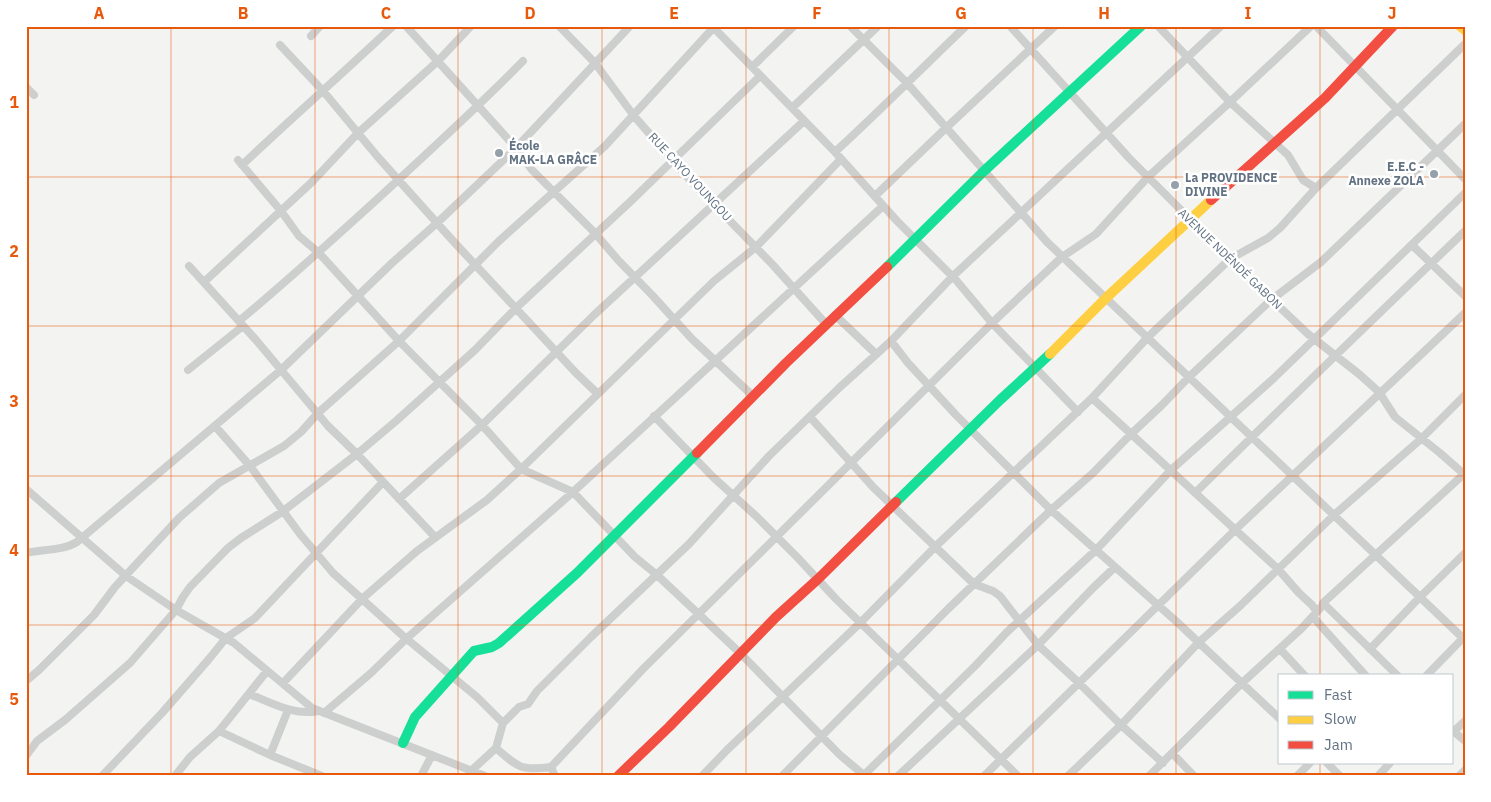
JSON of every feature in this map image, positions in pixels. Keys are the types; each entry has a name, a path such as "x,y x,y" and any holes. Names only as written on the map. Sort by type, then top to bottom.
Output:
{"main road":[{"path":"402,743 415,717 474,651 492,647 499,643 577,573 693,454 835,315 915,240 984,171 1141,26"},
{"path":"618,776 776,617 818,579 1000,400 1036,369 1106,298 1190,219 1355,68 1393,26"},
{"path":"1460,26 1465,30"}],"street":[{"path":"311,36 320,26"},
{"path":"393,26 324,92 240,162 281,211 299,236 319,253 399,341 521,469 573,492 635,557 657,575 740,653 820,736 864,775 1019,622 1096,550 1171,470 1232,418 1465,193"},
{"path":"406,26 516,148 532,170 596,234 692,339 753,396"},
{"path":"204,282 281,211 358,133 438,62 471,26"},
{"name":"RUE CAYO VOUNGOU","path":"559,26 595,64 634,116 673,160 826,324"},
{"path":"26,553 71,546 83,538 281,370 358,295 516,148 630,26"},
{"path":"752,67 794,26"},
{"path":"850,26 906,82 1021,214 1062,257 1464,638 1428,674"},
{"path":"792,108 878,26"},
{"path":"835,152 873,118 906,82 966,26"},
{"name":"AVENUE NDÉNDÉ GABON","path":"1010,26 1068,92 1148,177 1271,300 1314,339 1379,392 1395,417 1465,474"},
{"path":"875,196 946,126 1032,50 1055,26"},
{"path":"1158,26 1230,102 1288,155 1303,180 1316,188"},
{"path":"472,770 496,748 503,723 519,707 528,704 551,678 657,575 734,496 769,456 891,341 952,276 1021,214 1106,132 1221,26"},
{"path":"496,748 516,766 532,769 551,767 601,712 992,323 1062,257 1096,234 1148,177 1310,26"},
{"path":"1316,26 1465,179"},
{"path":"26,681 79,631 179,518 219,483 290,442 318,414 399,341 475,264 605,146 714,27 835,152 915,240 952,276 992,323 1078,412"},
{"path":"702,776 861,622 936,546 1078,412 1148,337 1230,259 1268,238 1316,188 1465,44"},
{"path":"280,45 324,92 437,223 598,394"},
{"path":"188,370 319,253 478,106 523,60"},
{"path":"26,756 37,741 65,720 130,663 176,610 187,591 228,548 282,512 357,454 439,382 475,350 516,308 760,76"},
{"path":"26,87 34,95"},
{"path":"399,499 482,426 635,276 804,121"},
{"path":"782,776 974,584 1051,510 1093,473 1189,377 1271,300 1321,262 1465,124"},
{"path":"284,683 363,598 435,537 487,500 521,469 714,281 756,247 841,159"},
{"path":"249,694 288,710 321,712 371,673 406,639 573,492 883,206"},
{"path":"1195,492 1465,231"},
{"path":"1412,245 1465,296"},
{"path":"189,266 328,426 435,537"},
{"path":"984,776 1078,682 1292,475 1465,313"},
{"path":"835,315 876,354"},
{"path":"891,341 929,386 1051,510 1199,642 1278,717"},
{"path":"1068,776 1121,725 1199,642 1334,515 1421,439 1465,395"},
{"path":"1092,398 1278,569 1312,605 1315,615 1364,674"},
{"path":"654,416 836,599 1018,776"},
{"path":"810,417 873,487 974,584 993,591 1007,605 1038,645 1163,763"},
{"path":"215,426 250,466 282,512 333,573 363,598 406,639 477,697 503,723"},
{"path":"1149,776 1242,683 1315,615 1323,603 1465,474"},
{"path":"102,776 209,660 226,638 255,618 383,482"},
{"path":"26,489 126,576 176,610 226,638 284,683 306,704 321,712 486,776"},
{"path":"1370,649 1465,553"},
{"path":"898,776 1038,645 1116,567"},
{"path":"1323,603 1396,674"},
{"path":"1280,649 1303,674"},
{"path":"175,776 190,758 219,731 267,671"},
{"path":"270,755 288,710"},
{"path":"1454,729 1465,721"},
{"path":"219,731 270,755 322,776"},
{"path":"1454,731 1465,741"},
{"path":"1172,753 1194,776"},
{"path":"421,776 432,755"},
{"path":"1297,776 1309,764"},
{"path":"1328,764 1340,776"},
{"path":"1378,776 1389,764"},
{"path":"551,767 556,776"},
{"path":"1459,776 1465,770"}],"traffic: fast":[{"path":"887,267 984,171 1141,26"},
{"path":"896,502 1050,354"},
{"path":"403,743 415,717 474,651 492,647 499,643 577,573 697,453"}],"traffic: slow":[{"path":"1460,26 1465,30"},
{"path":"1050,354 1106,298 1211,200"}],"traffic: jam":[{"path":"1211,200 1325,98 1393,26"},
{"path":"697,453 786,363 887,267"},
{"path":"618,776 669,727 776,617 818,579 896,502"}],"place":[{"name":"École MAK-LA GRÂCE","path":"499,153"},
{"name":"E.E.C - Annexe ZOLA","path":"1434,174"},
{"name":"La PROVIDENCE DIVINE","path":"1175,185"}]}
